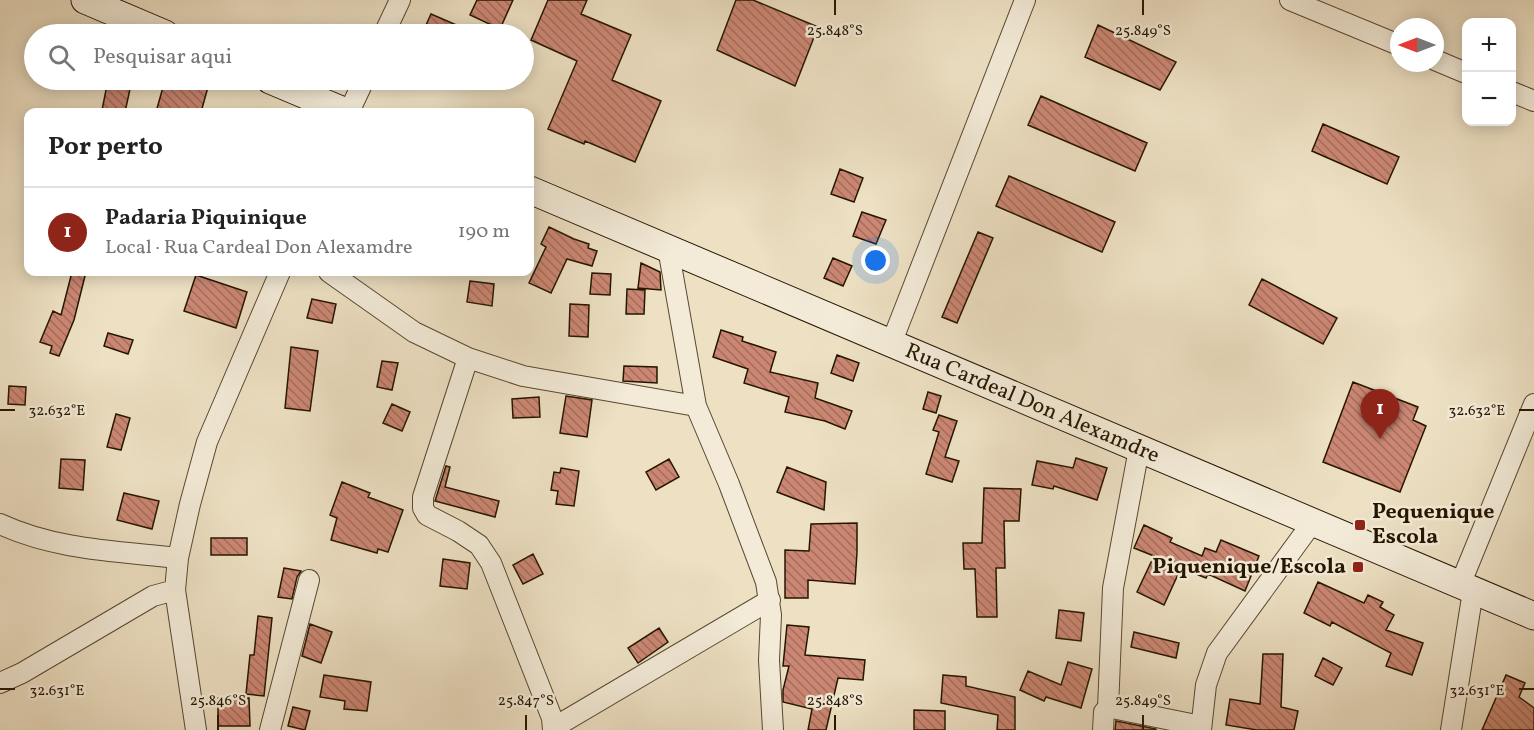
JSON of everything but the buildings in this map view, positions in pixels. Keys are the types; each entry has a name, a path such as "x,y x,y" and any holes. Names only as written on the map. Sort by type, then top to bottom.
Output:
{"main road":[{"path":"85,0 141,24"},
{"path":"294,90 338,108"},
{"name":"Rua Cardeal Don Alexamdre","path":"534,192 1534,616"}],"street":[{"path":"389,24 400,0"},
{"path":"891,344 1025,0"},
{"path":"1290,0 1390,41"},
{"path":"1444,64 1465,72"},
{"path":"350,108 359,90"},
{"path":"1516,94 1534,101"},
{"path":"668,248 696,406 749,536 766,582 770,600 769,660 773,730"},
{"path":"196,730 175,590 178,558 207,442 278,276"},
{"path":"335,276 414,332 468,358 523,376 696,406"},
{"path":"468,358 423,497 423,508 427,515 479,545 491,563 552,718 553,729 770,600"},
{"path":"1451,730 1467,588 1534,404"},
{"path":"1103,730 1104,712 1108,708 1113,588 1139,449"},
{"path":"1108,708 1201,728 1206,686 1217,653 1312,523"},
{"path":"0,524 55,544 178,558"},
{"path":"270,730 309,580"},
{"path":"0,683 22,673 153,596 175,590"}],"place":[{"name":"Padaria Piquinique","path":"1380,439"},
{"name":"Pequenique Escola","path":"1360,525"},
{"name":"Piquenique/Escola","path":"1358,567"}]}
